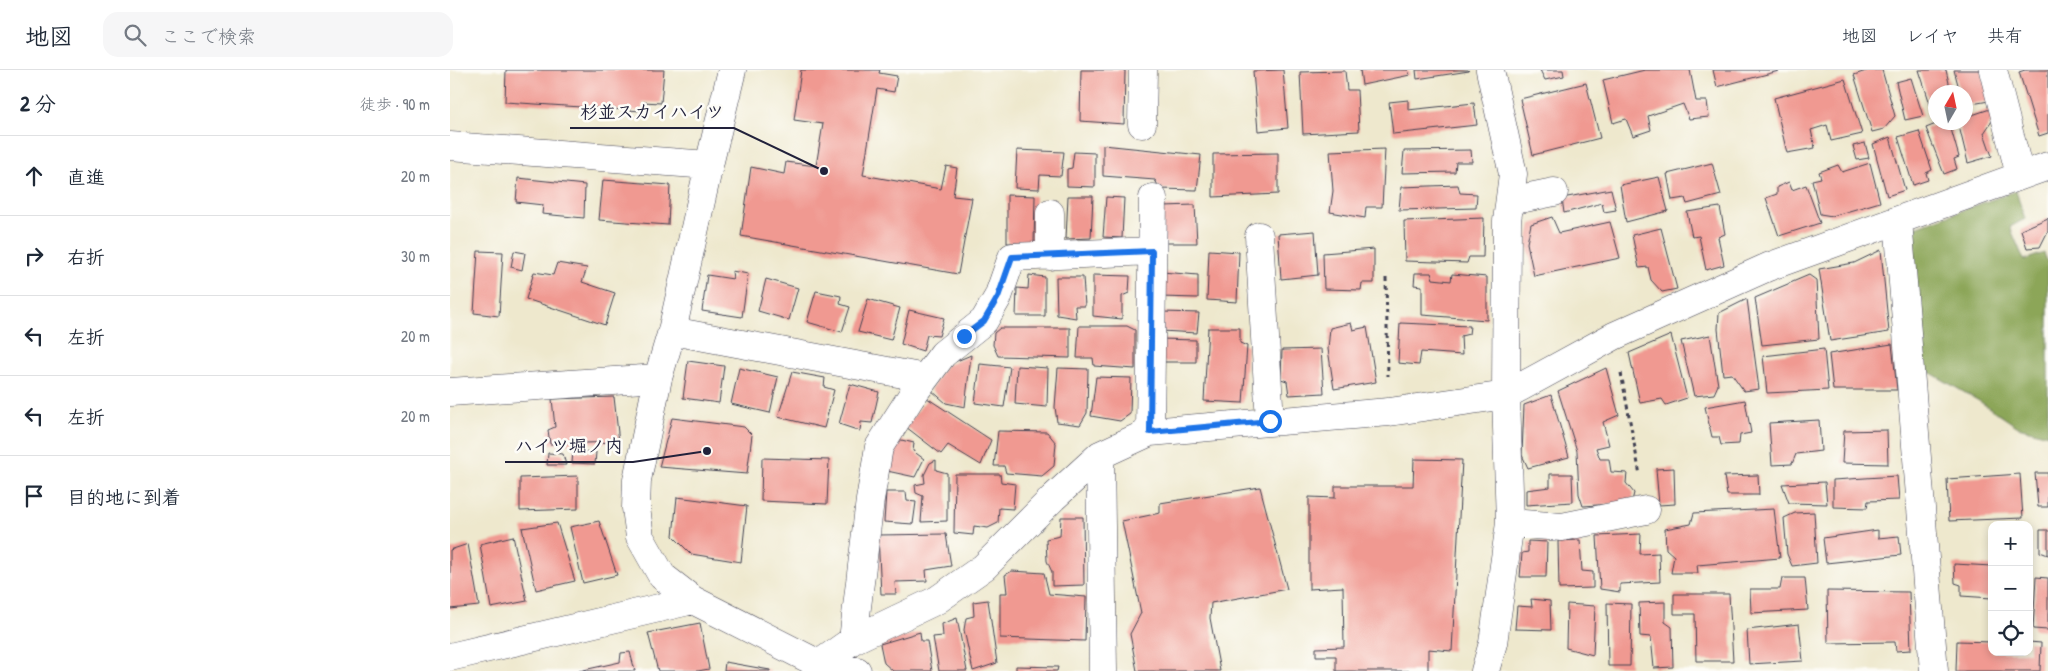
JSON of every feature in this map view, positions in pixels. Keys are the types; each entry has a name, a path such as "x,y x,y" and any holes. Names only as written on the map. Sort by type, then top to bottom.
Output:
{"street":[{"path":"732,70 672,331 658,378 637,480 636,508 640,537 662,576 693,600 818,667 856,671"},
{"path":"1142,124 1143,70"},
{"path":"1485,671 1494,644 1510,523 1506,395 1507,221 1513,174 1490,70"},
{"path":"1993,70 2020,175"},
{"path":"450,146 709,165"},
{"path":"818,667 853,640 937,600 984,568 1053,498 1100,455 1150,432 1389,412 1506,395 1614,336 1768,267 2048,166"},
{"path":"1510,201 1554,192"},
{"path":"1150,432 1153,198"},
{"path":"1050,214 1050,256"},
{"path":"1898,220 1934,671"},
{"path":"1259,236 1270,421"},
{"path":"853,640 870,500 879,447 943,354 984,321 998,297 1012,257 1152,251"},
{"path":"672,331 925,378"},
{"path":"450,392 658,378"},
{"path":"1100,455 1103,671"},
{"path":"1510,523 1562,527 1646,510"},
{"path":"450,657 693,600"}],"path":[{"path":"1386,278 1389,412"},
{"path":"1614,336 1646,510"}],"green space":[{"path":"2016,191 2025,219 2010,227 2024,260 2044,253 2048,263 2048,435 2018,427 1979,401 1926,370 1920,341 1910,229"}],"building":[{"path":"506,70 664,70 661,103 643,102 642,111 505,102"},
{"path":"801,70 880,70 879,73 897,76 894,92 877,89 863,175 941,189 946,166 957,168 953,196 972,198 958,274 741,236 751,167 784,174 786,162 816,166 823,124 794,120"},
{"path":"1081,70 1125,70 1124,124 1080,121"},
{"path":"1283,70 1288,128 1258,131 1253,71"},
{"path":"1360,70 1408,70 1410,75 1362,85"},
{"path":"1416,70 1468,70 1469,71 1417,79"},
{"path":"1540,70 1563,70 1564,76 1545,80"},
{"path":"1645,70 1690,70 1696,101 1707,101 1709,117 1689,119 1683,104 1648,116 1651,130 1633,136 1626,119 1613,123 1603,80"},
{"path":"1713,70 1779,70 1779,71 1717,87"},
{"path":"1869,70 1882,70 1895,116 1884,129 1872,132 1854,75"},
{"path":"1919,70 1946,70 1949,85 1928,85 1928,98"},
{"path":"1954,70 1982,70 1989,101 1973,104 1973,85 1958,85"},
{"path":"2025,70 2048,70 2048,133 2039,136 2019,72"},
{"path":"1345,71 1347,90 1357,90 1359,131 1303,134 1300,72"},
{"path":"1911,78 1923,116 1905,120 1896,82"},
{"path":"1845,79 1862,134 1831,141 1827,125 1811,130 1815,148 1787,153 1774,98"},
{"path":"1586,83 1600,138 1533,155 1520,99"},
{"path":"1408,100 1408,110 1474,103 1477,125 1393,134 1389,102"},
{"path":"1990,109 1994,118 1984,133 1992,156 1968,163 1960,130 1973,130 1973,115"},
{"path":"1928,127 1928,130 1951,130 1959,157 1954,159 1957,169 1944,174 1926,128"},
{"path":"1919,131 1932,170 1926,173 1928,180 1913,185 1898,137"},
{"path":"1890,137 1905,190 1887,196 1873,144"},
{"path":"1865,143 1869,158 1857,160 1853,146"},
{"path":"1103,145 1201,155 1197,190 1160,189 1155,180 1103,176"},
{"path":"1385,149 1382,207 1366,207 1365,218 1330,212 1333,191 1330,151"},
{"path":"1017,150 1064,152 1061,176 1040,175 1039,189 1015,188"},
{"path":"1471,150 1472,162 1456,162 1455,172 1402,173 1404,151"},
{"path":"1074,152 1095,153 1095,187 1067,186 1067,169 1072,168"},
{"path":"1278,153 1278,194 1213,197 1213,154"},
{"path":"1712,163 1721,195 1687,204 1685,198 1672,200 1667,174"},
{"path":"1870,163 1880,202 1832,216 1820,214 1812,180 1821,178 1819,172 1838,165 1842,172"},
{"path":"1659,177 1668,211 1626,222 1620,185"},
{"path":"518,178 585,185 584,218 542,214 543,205 516,202"},
{"path":"603,180 670,185 668,225 599,220"},
{"path":"1789,182 1792,190 1806,185 1820,223 1779,236 1766,198 1777,194 1777,187"},
{"path":"1458,185 1460,193 1477,194 1476,208 1399,210 1401,187"},
{"path":"1611,189 1616,210 1604,212 1602,203 1564,213 1562,198"},
{"path":"1007,195 1035,196 1034,243 1007,243"},
{"path":"1068,196 1093,196 1091,238 1066,239"},
{"path":"1106,197 1124,198 1122,238 1103,237"},
{"path":"1195,205 1197,243 1162,243 1163,206"},
{"path":"1720,207 1725,234 1718,237 1724,265 1706,270 1699,236 1692,237 1687,212"},
{"path":"1552,217 1559,233 1610,222 1620,258 1534,276 1527,243 1531,224"},
{"path":"1484,218 1483,257 1469,257 1467,263 1405,261 1404,221"},
{"path":"2048,218 2048,231 2040,247 2027,248 2021,230"},
{"path":"1661,228 1677,289 1662,292 1651,280 1648,267 1639,268 1632,235"},
{"path":"1315,231 1318,275 1281,279 1278,234"},
{"path":"1374,249 1374,283 1362,283 1361,290 1324,289 1323,253"},
{"path":"1209,250 1239,252 1237,302 1207,300"},
{"path":"1881,250 1889,332 1830,341 1819,269 1854,263"},
{"path":"478,251 503,252 499,316 474,313"},
{"path":"514,251 525,253 522,270 511,267"},
{"path":"557,263 587,268 582,282 615,293 605,325 526,299 534,272 553,275"},
{"path":"732,271 748,274 742,317 702,311 707,275 733,279"},
{"path":"1162,272 1198,275 1198,298 1160,297"},
{"path":"1415,273 1431,273 1433,279 1451,281 1452,274 1487,277 1487,320 1422,315 1422,286 1414,285"},
{"path":"1029,275 1045,277 1045,316 1016,316 1017,288 1028,289"},
{"path":"1093,275 1130,276 1129,293 1122,296 1122,319 1093,316"},
{"path":"1809,275 1816,280 1819,339 1762,345 1755,298"},
{"path":"1056,277 1083,277 1085,306 1075,306 1076,318 1057,315"},
{"path":"766,279 798,288 789,320 758,311"},
{"path":"816,291 841,296 840,304 850,307 842,332 807,322"},
{"path":"868,299 900,308 891,340 858,332"},
{"path":"1747,299 1759,389 1744,391 1732,374 1723,375 1718,329 1719,313"},
{"path":"909,310 944,318 939,336 927,335 923,351 901,344"},
{"path":"1163,312 1199,313 1197,333 1161,331"},
{"path":"1351,323 1353,330 1367,327 1376,382 1334,389 1328,349 1330,328"},
{"path":"1400,323 1470,326 1469,334 1461,336 1462,355 1421,352 1419,365 1398,363"},
{"path":"1079,326 1127,326 1135,330 1135,369 1094,366 1093,358 1077,358"},
{"path":"1000,328 1070,328 1070,358 998,356 993,345 994,333"},
{"path":"1208,328 1240,328 1240,343 1247,346 1243,403 1204,401"},
{"path":"1671,335 1687,398 1666,405 1662,399 1640,403 1629,353"},
{"path":"1710,335 1718,385 1714,394 1694,396 1681,341"},
{"path":"1161,339 1196,340 1196,362 1161,362"},
{"path":"1892,344 1897,390 1833,390 1829,354"},
{"path":"1321,349 1324,393 1289,395 1287,381 1281,379 1282,350"},
{"path":"1824,349 1828,390 1767,393 1763,356"},
{"path":"971,355 965,407 946,403 931,390 945,366"},
{"path":"688,361 724,366 719,403 683,398"},
{"path":"980,364 1010,367 1004,407 975,403"},
{"path":"1017,366 1048,368 1047,407 1015,404"},
{"path":"739,368 778,377 770,413 731,404"},
{"path":"1058,368 1088,369 1087,413 1080,425 1057,422 1055,407"},
{"path":"1606,368 1619,415 1603,422 1609,445 1596,448 1600,459 1609,459 1611,472 1627,473 1626,483 1634,493 1631,505 1583,506 1579,494 1577,451 1558,391"},
{"path":"792,372 825,378 824,387 834,390 824,428 778,417"},
{"path":"1096,377 1131,378 1130,414 1120,421 1091,416"},
{"path":"850,384 879,392 872,423 861,422 860,431 839,424"},
{"path":"1551,395 1569,457 1528,468 1522,455 1524,405"},
{"path":"614,397 619,442 550,444 548,430 555,427 552,399"},
{"path":"927,398 991,440 981,465 948,445 941,454 906,427"},
{"path":"1745,400 1751,433 1740,435 1739,444 1721,445 1719,437 1712,437 1705,407"},
{"path":"672,418 744,427 752,435 747,474 659,467"},
{"path":"1819,420 1821,451 1796,454 1792,464 1772,465 1769,423"},
{"path":"1887,430 1888,464 1842,463 1844,431"},
{"path":"998,431 1047,432 1056,443 1054,466 1042,476 1006,473 1004,466 994,466"},
{"path":"893,438 914,443 913,451 924,459 915,477 887,471"},
{"path":"573,451 596,452 595,464 572,463"},
{"path":"548,453 563,454 566,465 547,465"},
{"path":"762,458 829,460 827,504 761,501"},
{"path":"1414,459 1462,460 1452,651 1428,649 1428,671 1336,671 1336,656 1316,656 1316,648 1344,647 1343,587 1309,589 1309,497 1335,498 1335,486 1413,486"},
{"path":"936,460 936,470 947,473 947,521 921,522 923,496 916,493 915,485 925,483 924,475 930,463"},
{"path":"1674,468 1675,504 1659,505 1656,469"},
{"path":"2035,473 2048,473 2048,507 2038,507"},
{"path":"955,474 1000,474 1001,482 1015,484 1013,509 999,508 998,523 988,528 974,526 973,535 954,533"},
{"path":"1550,474 1572,474 1573,502 1526,505 1526,490 1550,487"},
{"path":"2020,474 2023,518 1949,521 1947,479"},
{"path":"1758,475 1759,495 1727,495 1724,476"},
{"path":"578,476 578,509 520,511 520,478"},
{"path":"1897,476 1899,500 1868,501 1867,508 1833,507 1833,480"},
{"path":"1825,482 1827,504 1789,503 1782,484"},
{"path":"1260,487 1287,589 1211,603 1210,618 1220,671 1137,671 1130,634 1141,613 1122,521 1160,513 1160,503"},
{"path":"886,492 906,492 907,501 916,502 913,524 884,522"},
{"path":"677,497 747,506 741,562 691,554 673,536"},
{"path":"1774,509 1780,558 1697,565 1698,573 1671,573 1674,556 1666,549 1665,529 1691,524 1694,513"},
{"path":"1814,512 1817,563 1792,566 1787,554 1784,518 1795,513"},
{"path":"1061,517 1083,517 1084,585 1052,586 1052,572 1047,561 1046,539 1060,536"},
{"path":"599,521 617,575 583,583 570,527"},
{"path":"557,523 575,581 536,590 522,528"},
{"path":"1878,530 1878,538 1899,536 1901,555 1826,563 1823,538"},
{"path":"2040,530 2048,530 2048,555 2040,552"},
{"path":"946,534 951,566 926,570 927,581 895,582 896,594 881,594 878,535"},
{"path":"1641,534 1640,554 1659,553 1660,582 1620,584 1620,592 1600,589 1597,536"},
{"path":"513,536 527,601 491,608 480,544"},
{"path":"1580,540 1582,571 1593,572 1593,588 1559,589 1558,541"},
{"path":"1528,541 1547,542 1546,577 1520,577 1522,553 1528,552"},
{"path":"468,544 479,606 450,609 450,550"},
{"path":"1954,564 1988,566 1988,598 1961,596 1961,585 1955,583"},
{"path":"1012,571 1044,573 1049,594 1086,597 1085,641 1000,638 1000,593 1007,593 1005,575"},
{"path":"2036,577 2048,578 2048,630 2033,629"},
{"path":"1782,578 1805,578 1808,610 1751,613 1750,589 1780,589"},
{"path":"1827,591 1909,592 1911,650 1896,651 1895,642 1828,643"},
{"path":"1674,594 1729,594 1733,661 1696,661 1695,614 1674,614"},
{"path":"1531,599 1550,601 1551,630 1515,629 1517,606 1532,607"},
{"path":"988,600 997,663 973,671 964,630 966,618 974,616 973,602"},
{"path":"1665,602 1665,622 1672,627 1673,667 1654,668 1651,637 1640,636 1639,603"},
{"path":"1607,603 1631,604 1630,666 1608,666"},
{"path":"1567,604 1595,606 1593,655 1566,648"},
{"path":"957,618 967,671 939,671 933,637 943,636 942,624"},
{"path":"700,623 709,669 698,671 658,671 648,633"},
{"path":"1799,624 1803,661 1749,664 1747,630"},
{"path":"920,632 921,641 927,641 932,671 893,671 884,663 880,644"},
{"path":"1957,641 1988,642 1988,656 2033,656 2033,642 2041,643 2040,671 1956,671"},
{"path":"630,652 635,671 579,671 620,662 621,653"},
{"path":"725,662 770,670 770,671 724,671"},
{"path":"1016,666 1058,667 1057,671 1016,671"}],"place":[{"name":"杉並スカイハイツ","path":"824,171"},
{"name":"ハイツ堀ノ内","path":"707,451"}],"route":[{"path":"964,336 984,321 998,297 1012,257 1152,251 1150,432 1270,421"}]}
